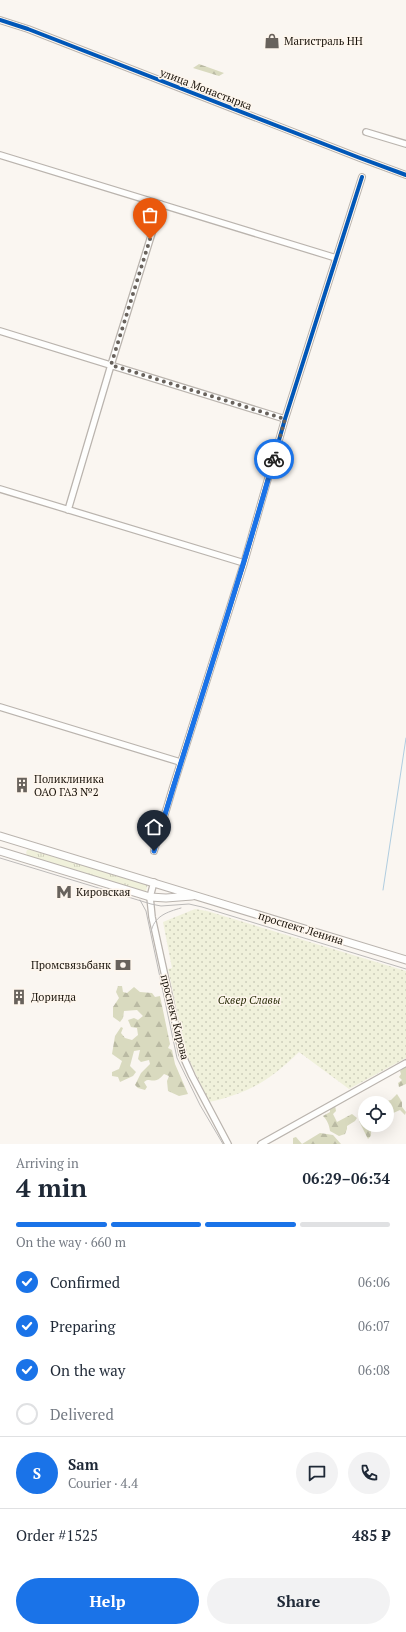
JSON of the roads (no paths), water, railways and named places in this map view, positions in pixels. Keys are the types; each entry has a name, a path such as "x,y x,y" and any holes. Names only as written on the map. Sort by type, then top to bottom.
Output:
{"main road":[{"name":"проспект Ленина","path":"0,836 406,960"},
{"path":"16,856 20,842"},
{"name":"проспект Ленина","path":"0,851 150,897 166,898 196,896"}],"street":[{"name":"улица Монастырка","path":"0,20 28,29 406,175"},
{"path":"366,132 406,144"},
{"path":"0,155 336,258"},
{"path":"154,851 180,762 244,563 285,419 362,177"},
{"path":"68,510 161,204"},
{"path":"0,331 285,419"},
{"path":"0,489 244,563"},
{"path":"0,707 180,762"},
{"name":"проспект Кирова","path":"154,882 150,897 152,917 182,1054 228,1144"},
{"path":"260,1144 406,1063"}],"waterway":[{"path":"383,890 406,738"}],"tram line":[{"path":"0,858 151,904 161,906 189,904 202,907 406,969"},
{"path":"140,900 146,911 177,1058 200,1105 223,1144"},
{"path":"151,932 158,918 166,913 181,908"}],"place":[{"name":"Магистраль НН","path":"272,41"},
{"name":"Поликлиника ОАО ГАЗ №2","path":"22,785"},
{"name":"Кировская","path":"64,892"},
{"name":"Промсвязьбанк","path":"123,965"},
{"name":"Доринда","path":"19,997"}],"park label":[{"name":"Сквер Славы","path":"249,1000"}]}
